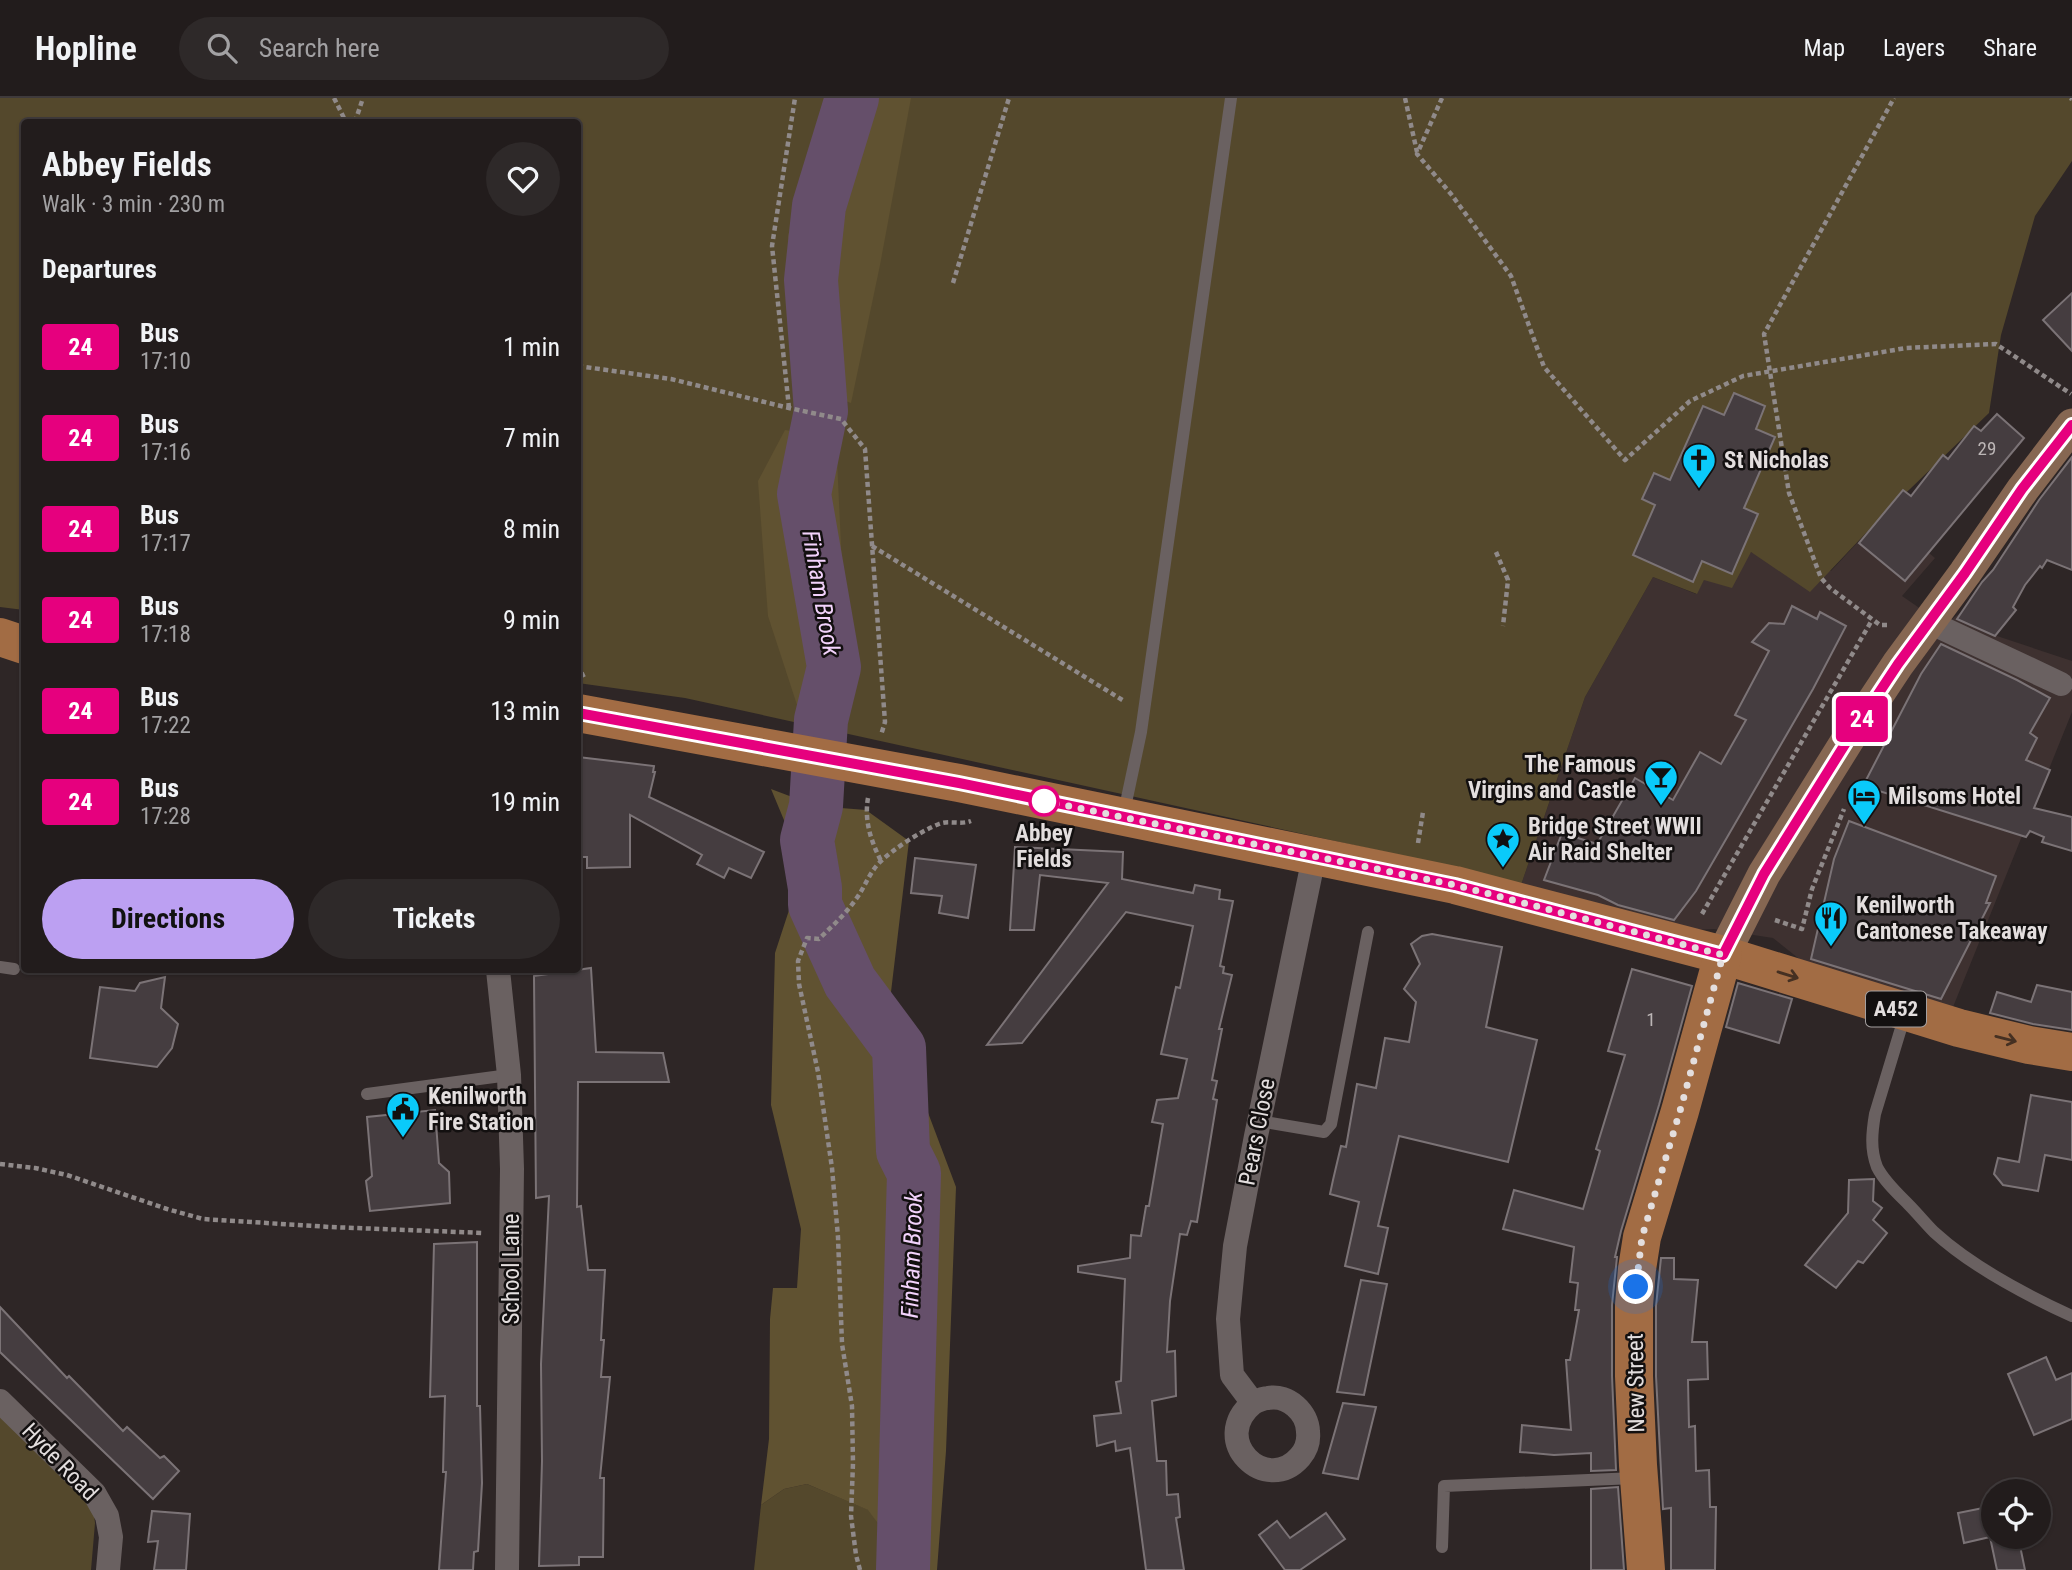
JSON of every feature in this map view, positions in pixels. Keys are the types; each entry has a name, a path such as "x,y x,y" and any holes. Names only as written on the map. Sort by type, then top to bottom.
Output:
{"main road":[{"path":"0,636 21,644"},
{"name":"A452","path":"581,714 959,783 1455,885 1723,955 1959,1028 2072,1052"},
{"name":"New Street","path":"1646,1570 1634,1376 1634,1305 1642,1237 1723,955"}],"street":[{"path":"1723,955 1764,874 1847,741 2022,489 2072,425"},
{"path":"1929,622 2061,684"},
{"name":"Pears Close","path":"1253,1403 1232,1375 1228,1319 1236,1246 1314,857"},
{"name":"School Lane","path":"498,973 509,1075 512,1234 508,1570"},
{"name":"Hyde Road","path":"0,1401 94,1493 107,1516 111,1537 108,1570"}],"lane":[{"path":"1127,798 1143,713 1231,98"},
{"path":"1259,1121 1324,1132 1331,1124 1368,932"},
{"path":"0,967 14,969"},
{"path":"1906,1012 1872,1129 1872,1147 1878,1168 1890,1185 1935,1232 1967,1258 2072,1316"},
{"path":"367,1094 509,1075"},
{"path":"1442,1547 1444,1486 1639,1478"}],"path":[{"path":"334,98 344,119"},
{"path":"356,119 363,98"},
{"path":"789,408 772,246 795,98"},
{"path":"953,283 1009,98"},
{"path":"1405,98 1417,154 1451,194 1511,276 1544,368 1625,460 1690,401 1743,376 1906,348 1996,344 2072,395"},
{"path":"1417,154 1442,98"},
{"path":"1894,98 1764,334 1789,493 1821,578 1830,588 1880,625 1929,622"},
{"path":"581,366 671,379 841,419 865,449 885,722 880,736"},
{"path":"872,545 1143,713"},
{"path":"1496,552 1508,580 1503,626"},
{"path":"1712,897 1872,620"},
{"path":"860,1570 851,1516 852,1406 842,1344 832,1168 818,1072 799,984 798,961 807,937 818,939 845,915 859,895 864,881 881,861 941,822 965,823 980,816 999,791"},
{"path":"866,810 870,838 881,861"},
{"path":"1417,848 1423,812"},
{"path":"0,1164 67,1175 203,1219 512,1234"}],"shaded area":[{"name":"Abbey Fields","path":"0,98 2072,98 2072,161 2035,216 2001,335 1989,413 1883,515 1810,592 1751,552 1732,588 1704,580 1697,594 1653,577 1585,697 1521,885 1458,868 685,698 581,683 581,119 21,119 21,610 0,607"},
{"path":"824,98 911,98 851,403 800,385 788,236"},
{"path":"785,430 836,438 849,717 798,708 768,616 758,481"},
{"path":"1883,515 1935,558 1902,596 1944,625 1960,613 1982,631 2072,661 2072,712 1951,1012 1808,966 1773,938 1714,929 1692,930 1521,885 1585,697 1653,577 1696,594 1704,580 1751,552 1831,571"},
{"path":"771,789 816,806 866,810 909,841 891,992 906,1033 927,1110 956,1187 946,1451 937,1570 886,1570 882,1529 868,1510 807,1484 784,1489 761,1505 769,1439 770,1319 773,1288 797,1288 801,1229 771,1105 775,953 793,898 794,844"},
{"path":"0,1413 83,1498 94,1515 91,1570 0,1570"},
{"path":"807,1484 869,1510 882,1529 886,1570 754,1570 761,1505 784,1489"}],"building":[{"path":"2072,293 2072,351 2043,320"},
{"name":"St Nicholas","path":"1734,393 1765,406 1756,429 1775,437 1744,508 1758,514 1732,574 1702,561 1693,582 1633,555 1655,505 1642,499 1654,473 1670,480 1703,406 1724,415"},
{"path":"1997,414 2024,438 1905,581 1859,543 1903,490 1911,496 1943,455 1948,459 1974,426 1981,431"},
{"path":"2072,457 2072,570 2047,560 2042,568 2040,566 2013,607 2016,610 1995,636 1957,619 2039,500"},
{"path":"1792,606 1817,619 1820,612 1846,626 1813,689 1696,891 1674,920 1618,905 1598,895 1544,880 1562,833 1597,844 1635,778 1673,800 1700,752 1721,764 1746,720 1735,715 1769,651 1752,642 1769,623 1784,624"},
{"path":"1941,644 2050,698 2030,733 2037,738 2026,760 2050,770 2034,808 2072,817 2072,851 2042,842 2044,837 2030,831 2026,837 1863,786 1921,674"},
{"path":"581,757 654,766 649,797 764,852 751,878 729,868 724,878 697,864 702,855 630,815 630,867 587,868 587,857 581,857"},
{"path":"1849,821 1996,876 1986,903 1990,903 1941,999 1811,959 1834,859"},
{"path":"1015,847 1123,852 1122,879 1193,893 1195,885 1220,890 1219,899 1233,901 1220,966 1224,967 1223,973 1232,975 1219,1029 1222,1029 1212,1080 1217,1081 1213,1099 1217,1100 1197,1222 1191,1221 1187,1235 1180,1234 1170,1301 1167,1352 1175,1351 1176,1396 1152,1401 1157,1461 1166,1461 1167,1495 1178,1494 1180,1517 1176,1518 1184,1570 1146,1570 1130,1448 1116,1451 1115,1441 1097,1446 1094,1416 1121,1413 1116,1382 1121,1381 1125,1279 1078,1272 1078,1266 1130,1258 1131,1235 1141,1236 1163,1124 1152,1122 1157,1100 1178,1098 1187,1059 1161,1054 1176,987 1180,988 1193,926 1126,912 1022,1043 987,1045 1108,883 1040,875 1034,930 1010,930"},
{"path":"915,858 976,865 968,918 939,913 942,896 911,893"},
{"path":"1432,934 1502,947 1486,1027 1537,1040 1508,1162 1399,1136 1378,1226 1388,1228 1378,1274 1345,1266 1359,1202 1330,1194 1341,1146 1346,1147 1357,1084 1376,1088 1385,1038 1409,1042 1416,1002 1404,989 1420,964 1411,944 1422,936"},
{"path":"591,968 596,1052 663,1053 669,1082 578,1082 577,1207 581,1206 588,1270 605,1270 601,1377 610,1377 600,1478 604,1478 603,1557 579,1557 579,1565 539,1566 541,1364 549,1196 536,1198 534,976 581,973 581,969"},
{"path":"1632,969 1692,986 1615,1257 1612,1376 1616,1470 1591,1471 1591,1453 1554,1455 1520,1452 1522,1425 1571,1430 1566,1360 1570,1360 1579,1310 1575,1310 1578,1283 1570,1282 1574,1247 1503,1229 1514,1190 1583,1209 1600,1151 1596,1149 1625,1055 1608,1051"},
{"path":"165,977 161,1008 178,1024 172,1048 157,1067 90,1058 100,987 135,991 140,983"},
{"path":"1738,983 1792,999 1779,1043 1726,1027"},
{"path":"2037,985 2072,992 2072,1030 1990,1013 1997,992 2031,1002"},
{"path":"2031,1095 2072,1102 2072,1160 2045,1155 2038,1191 2003,1185 1994,1174 1998,1158 2019,1162"},
{"name":"Kenilworth Fire Station","path":"435,1110 439,1163 449,1172 450,1203 370,1211 366,1181 372,1176 367,1117"},
{"path":"1874,1179 1873,1201 1882,1208 1873,1220 1887,1233 1863,1263 1858,1261 1836,1288 1805,1265 1848,1213 1849,1180"},
{"path":"477,1242 477,1406 480,1406 482,1483 478,1551 474,1552 473,1570 439,1570 446,1472 443,1472 445,1396 430,1397 434,1244"},
{"path":"1661,1258 1674,1258 1674,1279 1698,1280 1692,1342 1707,1342 1708,1379 1688,1380 1689,1427 1695,1426 1696,1471 1709,1470 1710,1507 1716,1507 1715,1570 1671,1570 1671,1508 1663,1509 1656,1376 1656,1306"},
{"path":"1361,1280 1387,1284 1364,1395 1337,1392"},
{"path":"0,1307 67,1378 69,1376 123,1431 127,1427 160,1458 164,1456 179,1471 153,1499 0,1352"},
{"path":"2046,1357 2056,1380 2072,1373 2072,1419 2034,1435 2008,1374"},
{"path":"1343,1403 1376,1407 1358,1479 1323,1473"},
{"path":"1618,1487 1624,1570 1591,1570 1591,1489"},
{"path":"1981,1508 1981,1539 1964,1543 1958,1513"},
{"path":"152,1511 190,1514 186,1570 154,1570 158,1541 148,1542"},
{"path":"1326,1513 1345,1539 1300,1570 1285,1570 1259,1535 1277,1521 1290,1538"},
{"path":"1993,1549 2021,1549 2025,1570 1997,1570"}],"waterway":[{"name":"Finham Brook","path":"852,98 819,206 811,280 821,411 804,494 834,667 821,720 816,806 807,840 815,905 850,982 899,1048 903,1151 914,1173 903,1570"}],"bus line":[{"name":"24","path":"581,714 959,783 1455,885 1723,955 1764,874 1847,741 2022,489 2072,425"}],"place":[{"name":"St Nicholas","path":"1699,490"},
{"name":"Abbey Fields","path":"1044,801"},
{"name":"The Famous Virgins and Castle","path":"1661,807"},
{"name":"Milsoms Hotel","path":"1864,826"},
{"name":"Bridge Street WWII Air Raid Shelter","path":"1503,869"},
{"name":"Kenilworth Cantonese Takeaway","path":"1831,948"},
{"name":"Kenilworth Fire Station","path":"403,1139"}],"route":[{"path":"1044,801 1455,885 1723,955 1642,1237 1636,1287"}]}
